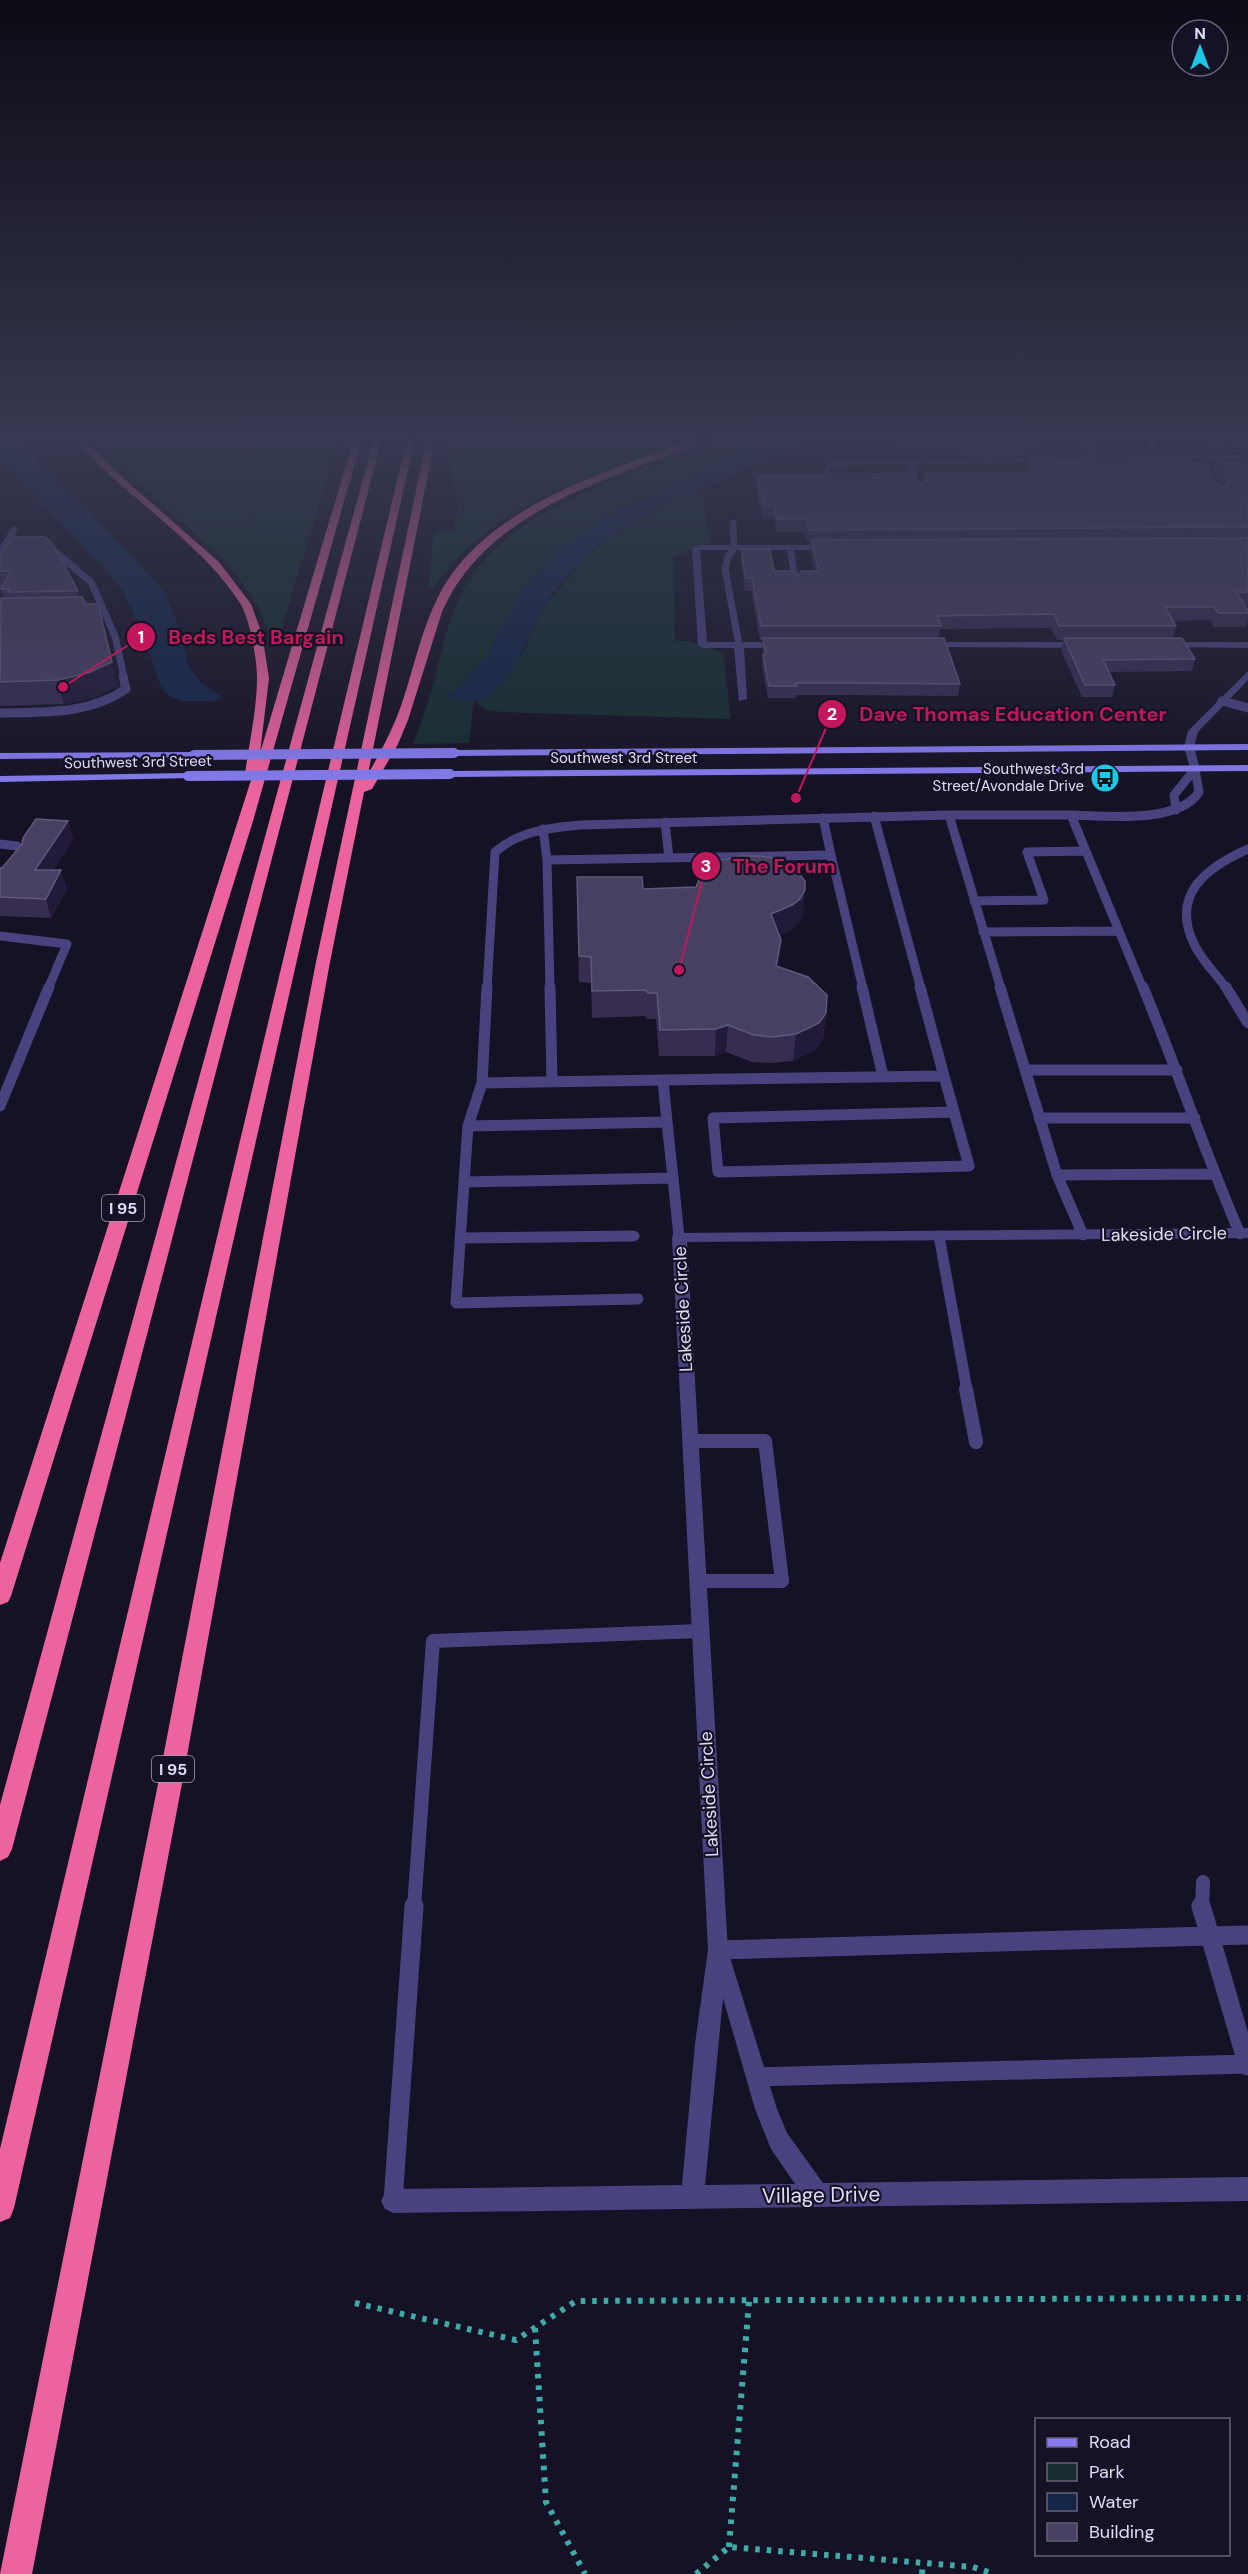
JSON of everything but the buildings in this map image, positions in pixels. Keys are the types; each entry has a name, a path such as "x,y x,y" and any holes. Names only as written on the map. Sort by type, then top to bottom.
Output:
{"highway":[{"path":"205,555 240,594 250,615 259,644 263,678 246,821"},
{"name":"I 95","path":"0,1596 246,821 324,555"},
{"path":"0,1849 347,555"},
{"path":"0,2208 384,555"},
{"name":"I 95","path":"16,2574 169,1789 319,985 407,555"},
{"path":"355,809 395,737 444,594 474,555"}],"street":[{"path":"697,555 703,645 798,645"},
{"path":"739,645 742,699"},
{"path":"916,645 1094,645"},
{"path":"1153,645 1248,645"},
{"path":"1195,769 1189,747 1193,732 1248,674"},
{"name":"Southwest 3rd Street","path":"0,756 1248,747"},
{"name":"Southwest 3rd Street","path":"0,779 1248,768"},
{"name":"Lakeside Circle","path":"692,2197 706,2044 718,1950 679,1237 1244,1234"},
{"name":"Lakeside Circle","path":"718,1950 766,2109 779,2141 817,2195"},
{"name":"Village Drive","path":"393,2201 1248,2189"}],"lane":[{"path":"0,713 92,708 117,697 126,689 116,636 91,582 59,555"},
{"path":"729,555 725,569 739,645"},
{"path":"791,555 796,583"},
{"path":"93,614 105,614"},
{"path":"1222,701 1248,708"},
{"path":"1176,810 1174,795 1195,769"},
{"path":"638,1299 456,1303 468,1126 482,1083 495,852 511,840 543,829 580,825 874,816 1131,816 1176,810 1196,799 1200,791 1195,769"},
{"path":"948,815 1039,1118 1058,1175 1083,1235"},
{"path":"1071,815 1166,1042 1214,1174 1244,1234"},
{"path":"874,816 969,1166 718,1172 713,1118 954,1112"},
{"path":"823,818 883,1076"},
{"path":"665,822 669,858"},
{"path":"543,829 548,860 552,1082"},
{"path":"0,844 17,846 24,854 22,861 15,868 0,873"},
{"path":"974,901 1044,900 1027,852 1085,851"},
{"path":"1245,851 1194,884 1186,911 1197,949 1234,994 1248,1023"},
{"path":"548,860 831,855"},
{"path":"983,932 1119,931"},
{"path":"0,936 67,944 0,1106"},
{"path":"1025,1070 1177,1070"},
{"path":"482,1083 944,1076"},
{"path":"663,1080 679,1237"},
{"path":"1039,1118 1195,1118"},
{"path":"468,1126 667,1122"},
{"path":"1058,1175 1214,1174"},
{"path":"464,1182 673,1178"},
{"path":"460,1238 634,1236"},
{"path":"939,1236 976,1442"},
{"path":"690,1441 765,1441 782,1581 698,1581"},
{"path":"393,2201 433,1641 700,1631"},
{"path":"757,2077 1248,2065 1200,1905 1203,1882"},
{"path":"718,1950 1248,1935"}],"path":[{"path":"355,2303 516,2340 576,2301 1248,2298"},
{"path":"729,2547 749,2301"},
{"path":"535,2328 546,2502 585,2574"},
{"path":"696,2574 729,2547 973,2567 994,2574"},
{"path":"922,2574 923,2563"}],"green space":[{"path":"219,555 304,555 276,646 271,646 267,627 256,603 229,564"},
{"path":"432,555 461,555 433,589 428,589"},
{"path":"490,555 555,555 525,586 488,653 459,689 522,655 540,613 588,555 676,555 673,556 675,641 691,641 723,653 731,719 502,712 487,710 474,701 469,743 413,744 429,699 448,626 456,605 477,569"}],"water":[{"path":"91,555 131,555 162,588 176,619 190,669 201,683 222,697 214,701 182,701 171,697 162,689 141,629 122,590"},
{"path":"555,555 587,555 549,600 507,678 496,691 482,699 466,701 446,696 459,689 488,653 525,586"}],"place":[{"name":"Beds Best Bargain","path":"63,687"},
{"name":"Southwest 3rd Street/Avondale Drive","path":"1105,778"},
{"name":"Dave Thomas Education Center","path":"796,798"},
{"name":"The Forum","path":"679,970"}]}
